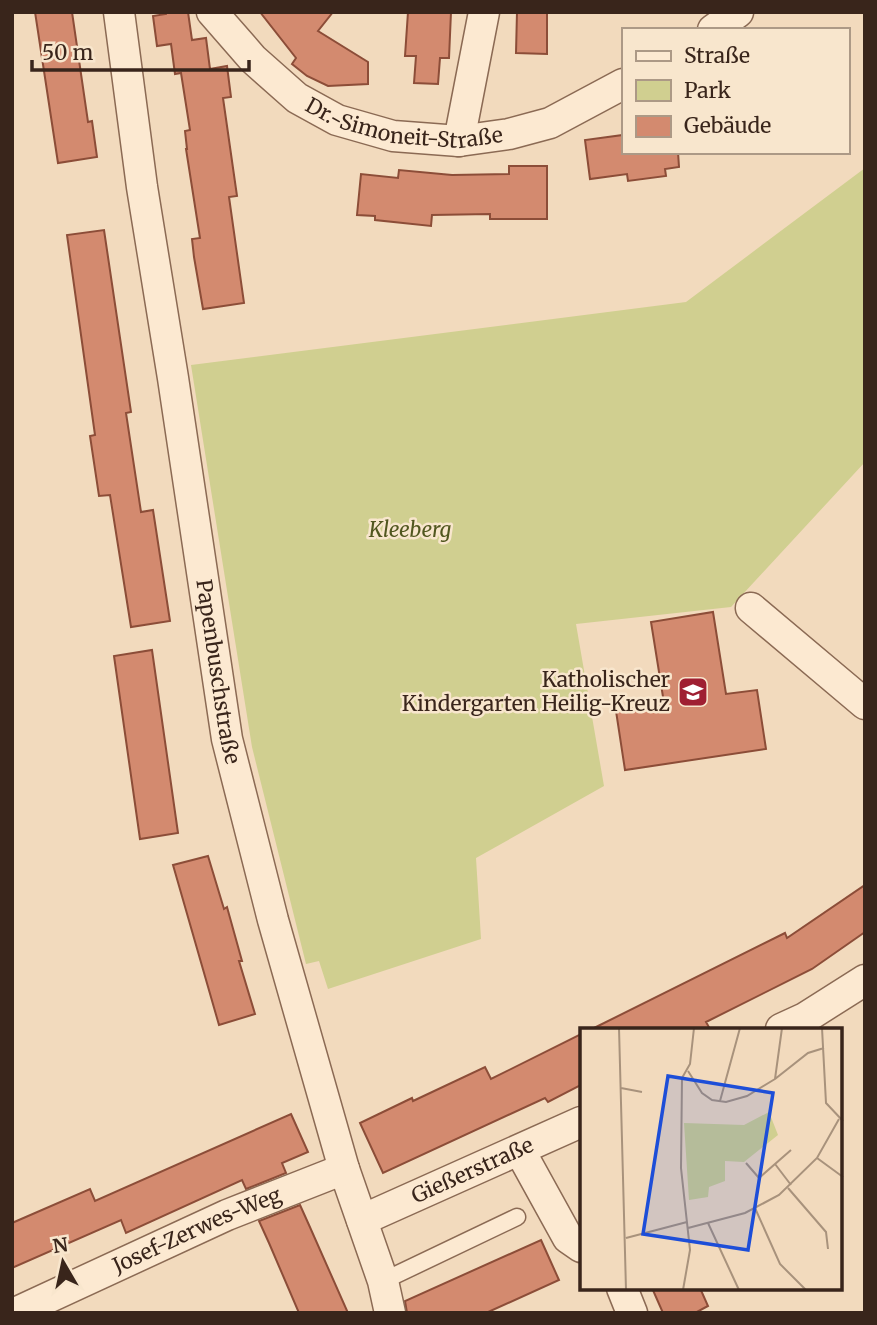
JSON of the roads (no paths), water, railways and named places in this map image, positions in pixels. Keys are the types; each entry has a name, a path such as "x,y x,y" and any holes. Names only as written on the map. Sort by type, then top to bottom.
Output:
{"street":[{"name":"Papenbuschstraße","path":"119,12 142,187 227,739 270,910 344,1169 383,1281 390,1313"},
{"name":"Dr.-Simoneit-Straße","path":"212,12 253,59 296,97 337,120 393,136 459,141 509,135 550,123 622,85"},
{"path":"459,141 484,12"},
{"path":"716,28 738,12"},
{"path":"751,608 865,704"},
{"path":"783,1028 805,1018 865,980"},
{"name":"Gießerstraße","path":"362,1220 580,1122"},
{"path":"520,1151 568,1238 580,1246"},
{"name":"Josef-Zerwes-Weg","path":"15,1313 227,1215 344,1169"},
{"path":"623,1290 632,1313"}],"lane":[{"path":"383,1281 517,1217"}],"place":[{"name":"Katholischer Kindergarten Heilig-Kreuz","path":"693,692"}],"park label":[{"name":"Kleeberg","path":"410,530"}]}
